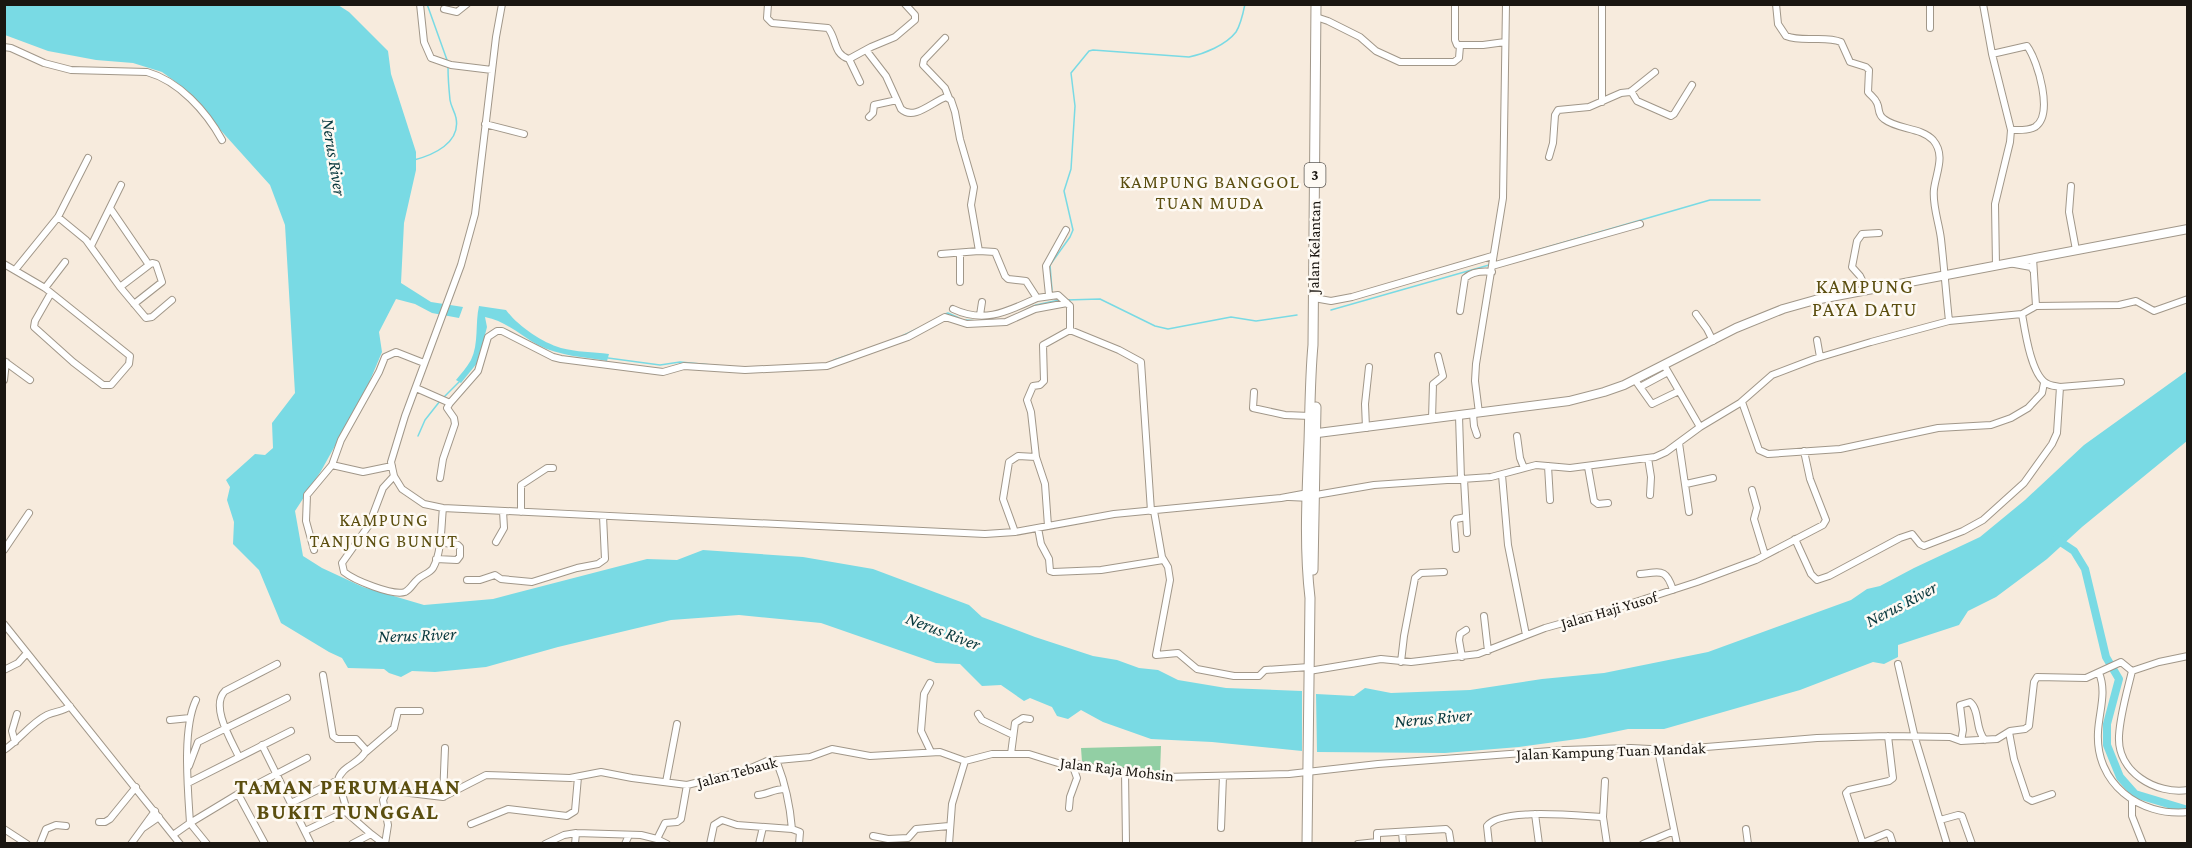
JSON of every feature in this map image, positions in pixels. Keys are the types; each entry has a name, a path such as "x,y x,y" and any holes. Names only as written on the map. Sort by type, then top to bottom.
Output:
{"highway":[{"name":"Jalan Kelantan","path":"1313,434 1310,416 1314,298 1317,4"},
{"name":"Jalan Kelantan","path":"1308,772 1310,596 1313,588 1310,495 1316,369 1313,345"},
{"name":"3","path":"1307,843 1308,772"}],"main road":[{"path":"1313,434 1476,414 1569,400 1604,392 1638,384 1713,340 1783,309 1815,300 2187,229"}],"street":[{"path":"420,4 425,44 431,58 452,65 492,70"},
{"path":"444,9 457,12 467,4"},
{"path":"502,4 475,214 461,265 394,448 392,466 394,476 402,489 417,501 443,508 976,534 1015,532 1098,516 1310,495 1374,485 1502,475 1536,465 1565,468 1588,467 1661,456 1700,427 1742,402 1772,375 1820,357 1949,321 2022,314 2036,306 2124,305 2136,301 2154,311 2187,299"},
{"path":"768,4 767,18 772,23 828,28 837,50 849,59 860,82"},
{"path":"849,59 895,37 915,20 915,15 905,4"},
{"path":"1316,17 1360,37 1376,51 1400,62 1454,62 1459,57 1460,46 1455,40 1455,4"},
{"path":"1477,435 1474,426 1476,372 1503,198 1506,4"},
{"path":"1602,4 1602,102"},
{"path":"1776,4 1778,24 1784,34 1797,39 1830,39 1843,42 1850,62 1869,70 1868,92 1878,103 1878,111 1882,117 1901,127 1923,133 1935,143 1940,156 1933,191 1934,204 1940,234 1949,321"},
{"path":"1930,4 1930,28"},
{"path":"1983,4 1992,54 2011,130 1995,204 1996,266"},
{"path":"945,38 924,60 923,65 945,88 955,112 960,139 973,180 974,190 971,204 979,251"},
{"path":"1460,46 1505,42"},
{"path":"1992,54 2027,46 2034,62 2045,104 2043,117 2036,127 2030,130 2011,130"},
{"path":"4,47 44,63 71,70 147,72 156,75 177,87 203,114 222,140"},
{"path":"866,50 886,76 901,109 909,114 942,98 949,98"},
{"path":"1549,157 1553,143 1555,115 1558,110 1589,107 1631,91 1654,72"},
{"path":"1631,91 1637,100 1671,116 1692,85"},
{"path":"869,117 873,113 874,105 897,100"},
{"path":"485,124 524,134"},
{"path":"15,270 58,218 88,158"},
{"path":"91,246 121,185"},
{"path":"2072,186 2069,212 2076,250"},
{"path":"110,208 149,265"},
{"path":"58,218 80,234 91,246 120,287 149,318 172,300"},
{"path":"1314,298 1331,301 1352,297 1492,264 1640,224"},
{"path":"1049,296 1046,266 1066,230"},
{"path":"1867,290 1852,267 1857,241 1862,234 1879,233"},
{"path":"941,254 995,252 1005,276 1008,279 1026,281 1037,298"},
{"path":"960,254 960,282"},
{"path":"2033,258 2036,306"},
{"path":"45,288 65,262"},
{"path":"120,287 152,262 156,264 162,282 134,304"},
{"path":"2009,263 2031,267 2033,270"},
{"path":"4,264 45,288 130,356 129,364 111,385 103,385 34,327 51,293"},
{"path":"1460,311 1465,278 1483,271 1492,264"},
{"path":"953,309 963,314 1002,314 1037,298 1049,296 1066,300"},
{"path":"1066,300 1070,330"},
{"path":"440,478 443,459 455,424 447,408 448,402 478,371 488,337 497,332 508,334 553,357 663,372 684,366 745,370 820,368 908,337 945,317 968,324 1006,322 1035,309 1066,300"},
{"path":"980,315 982,302"},
{"path":"1696,314 1713,340"},
{"path":"2022,314 2036,371 2044,383 2060,387 2121,382"},
{"path":"1047,526 1045,484 1036,457 1031,412 1027,400 1033,386 1040,385 1044,381 1043,345 1070,330"},
{"path":"1038,528 1041,544 1049,559 1050,571 1053,572 1101,570 1163,560 1153,511 1144,416 1143,364 1119,350 1070,330"},
{"path":"1817,340 1820,357"},
{"path":"314,550 306,521 307,495 332,465 341,440 386,357 396,352 424,363"},
{"path":"1432,419 1433,384 1443,376 1438,356"},
{"path":"4,380 5,362"},
{"path":"5,362 30,380"},
{"path":"1366,428 1365,404 1369,367"},
{"path":"1666,369 1700,427"},
{"path":"1742,402 1762,453 1768,454 1846,448 1938,428 1975,427 2006,420 2036,402 2042,393 2044,383"},
{"path":"1638,384 1652,404 1679,391"},
{"path":"1795,539 1811,574 1817,580 1829,576 1900,538 1912,534 1920,544 1928,545 1979,522 2024,483 2052,444 2058,426 2060,387"},
{"path":"416,388 448,402"},
{"path":"1254,392 1253,408 1285,415 1310,416"},
{"path":"1459,416 1467,532"},
{"path":"1516,436 1524,468"},
{"path":"1679,443 1689,512"},
{"name":"Jalan Haji Yusof","path":"1163,560 1168,567 1170,580 1156,655 1178,653 1197,669 1234,676 1258,676 1265,670 1309,669 1381,659 1401,662 1462,657 1488,651 1526,635 1673,590 1765,555 1823,525 1826,520 1810,479 1804,451"},
{"path":"1015,532 1004,498 1009,462 1018,456 1036,457"},
{"path":"1648,458 1651,473 1650,495"},
{"path":"332,465 363,472 392,466"},
{"path":"1548,466 1550,500"},
{"path":"1588,467 1594,501 1598,504 1608,502"},
{"path":"521,512 521,485 547,468 553,468"},
{"path":"1502,475 1507,542 1526,635"},
{"path":"394,476 383,488 369,525 342,564 342,569 358,581 400,593 408,590 419,578 431,570 436,559 443,508"},
{"path":"1686,484 1713,478"},
{"path":"1752,490 1757,508 1754,519 1765,555"},
{"path":"496,542 504,528 503,511"},
{"path":"4,550 29,513"},
{"path":"467,580 480,580 495,575 501,579 532,582 573,569 602,563 605,559 603,516"},
{"path":"1456,549 1454,522 1456,519 1466,517"},
{"path":"436,559 457,560 460,556 458,545 439,542"},
{"path":"1401,662 1415,578 1421,573 1444,572"},
{"path":"1640,574 1665,573 1673,590"},
{"path":"1484,616 1488,651"},
{"path":"5,625 180,843"},
{"path":"1462,657 1459,640 1460,634 1466,630"},
{"path":"4,670 18,663 27,653"},
{"path":"2132,671 2158,662 2187,656"},
{"path":"2132,671 2121,662 2101,671 2103,693 2098,731 2099,750 2114,785 2132,801 2162,812 2187,812"},
{"path":"239,757 226,728 219,704 222,693 277,664"},
{"path":"1898,664 1915,738 1947,843"},
{"name":"Jalan Kampung Tuan Mandak","path":"1308,772 1378,764 1564,750 1631,748 1658,750 1817,738 1888,736 1950,738 1961,741 1985,740 2000,738 2009,732 2029,726 2032,688 2037,677 2086,678 2101,671"},
{"path":"2132,671 2119,737 2126,760 2136,774 2151,785 2169,791 2187,790"},
{"path":"323,675 333,736 338,739 356,739 366,752"},
{"path":"930,683 924,694 921,731 931,752"},
{"path":"188,767 193,758 196,743 286,698"},
{"path":"196,700 190,718 188,767 190,823 207,843"},
{"path":"1961,741 1964,729 1960,705 1970,702 1974,706 1980,734 1985,740"},
{"path":"4,750 43,717 64,711 70,706"},
{"path":"420,711 398,711 393,728 342,771 338,780 350,818 384,843 388,825 383,800 386,793 393,791 443,797 445,748"},
{"path":"15,742 12,732 17,714"},
{"path":"978,714 982,720 1013,735"},
{"path":"170,720 190,718"},
{"path":"1011,754 1015,723 1023,718 1030,719"},
{"path":"666,782 677,724"},
{"path":"188,783 291,731"},
{"path":"2009,732 2014,759 2027,798 2031,801 2052,794"},
{"path":"1888,736 1893,778 1889,781 1849,790 1846,793 1863,843 1887,833 1893,843"},
{"path":"262,745 311,843"},
{"name":"Jalan Tebauk","path":"443,797 486,775 541,778 578,777 601,772 687,785 744,771 776,760 810,757 832,749 870,756 931,752 948,754 965,761"},
{"path":"1658,750 1677,843"},
{"name":"Jalan Raja Mohsin","path":"965,761 992,754 1029,754 1058,763 1163,777 1308,772"},
{"path":"173,835 238,794 307,759"},
{"path":"776,760 790,806 792,829"},
{"path":"949,843 952,804 965,761"},
{"path":"1069,808 1070,796 1077,778 1072,764"},
{"path":"1125,771 1126,843"},
{"path":"1221,828 1224,776"},
{"path":"471,824 508,809 567,816 575,811 578,777"},
{"path":"291,803 338,780"},
{"path":"1605,781 1604,818 1607,843"},
{"path":"657,839 665,823 677,822 681,819 687,785"},
{"path":"99,822 110,819 135,787"},
{"path":"758,795 766,794 774,789 785,789"},
{"path":"238,794 265,843"},
{"path":"2132,801 2132,816 2143,843"},
{"path":"305,831 346,811"},
{"path":"131,843 143,825 157,814"},
{"path":"1489,843 1487,826 1491,821 1535,814 1604,818"},
{"path":"1535,814 1539,843"},
{"path":"1940,820 1962,816 1972,843"},
{"path":"710,843 714,825 719,821 737,825 792,829 800,832 799,843"},
{"path":"40,843 46,829 56,825 66,826"},
{"path":"873,836 888,841 908,838 916,829 949,826"},
{"path":"759,843 763,827"},
{"path":"4,829 27,843"},
{"path":"1358,843 1377,842 1379,833 1446,829 1449,832 1451,843"},
{"path":"1746,829 1748,843"},
{"path":"1643,843 1674,831"},
{"path":"1401,832 1403,843"},
{"path":"545,843 576,833 644,835 667,843"},
{"path":"574,843 576,833"},
{"path":"352,843 371,834"},
{"path":"626,843 629,835"},
{"path":"11,843 14,836"}],"green space":[{"path":"1161,746 1160,773 1111,768 1082,762 1081,748"}],"water":[{"name":"Nerus River","path":"4,5 338,5 349,12 388,51 391,74 416,152 416,170 404,223 401,283 431,302 463,307 459,318 432,313 415,304 396,299 379,332 382,352 366,390 321,471 295,511 303,556 322,568 363,587 424,605 493,599 647,559 677,560 703,550 803,557 873,569 969,605 982,617 1093,656 1117,660 1139,668 1158,670 1178,680 1226,688 1302,691 1302,751 1212,742 1151,739 1103,722 1081,710 1068,719 1057,716 1052,707 1030,698 1024,701 1001,685 982,686 960,664 936,663 821,623 739,615 671,620 486,667 435,672 412,671 401,677 384,669 348,668 342,658 281,623 259,570 233,544 234,522 227,500 230,487 226,480 255,454 265,455 273,448 272,423 295,393 285,225 270,185 180,85 162,72 133,63 96,60 48,51 5,35"},
{"path":"479,306 506,310 538,338 561,348 609,354 607,361 554,352 506,325 485,317 487,327 478,362 461,383 456,380 468,365 473,354"},
{"name":"Nerus River","path":"2187,371 2187,441 2082,527 2047,559 1996,597 1968,611 1959,625 1898,645 1898,657 1884,664 1873,662 1800,690 1664,729 1628,729 1585,738 1519,747 1445,753 1317,752 1316,694 1354,696 1365,688 1391,693 1470,690 1542,679 1604,673 1708,652 1851,600 1867,589 1880,586 1980,537 2025,500 2084,445"}],"waterway":[{"path":"427,4 447,60"},
{"path":"1052,290 1050,265 1073,230 1064,191 1071,169 1075,106 1071,73 1089,51 1093,50 1189,57 1208,51 1227,41 1236,32 1245,4"},
{"path":"414,160 437,151 450,141 454,134 456,118 450,100 448,67"},
{"path":"1534,251 1710,200 1760,200"},
{"path":"1331,310 1489,265"},
{"path":"1066,300 1100,299 1155,326 1168,329 1231,317 1256,321 1297,315"},
{"path":"1018,314 1036,305 1059,300"},
{"path":"945,314 959,318"},
{"path":"966,320 977,321"},
{"path":"902,336 919,328"},
{"path":"834,360 849,355"},
{"path":"608,358 660,365 680,362 722,366"},
{"path":"443,398 459,382"},
{"path":"418,436 425,420 440,401"},
{"path":"2056,539 2074,551 2085,569 2106,657 2119,679 2107,724 2107,745 2120,777 2135,794 2188,810"}],"district":[{"name":"KAMPUNG BANGGOL TUAN MUDA","path":"1210,192"},
{"name":"KAMPUNG PAYA DATU","path":"1865,298"},
{"name":"KAMPUNG TANJUNG BUNUT","path":"384,530"},
{"name":"TAMAN PERUMAHAN BUKIT TUNGGAL","path":"348,798"}]}
